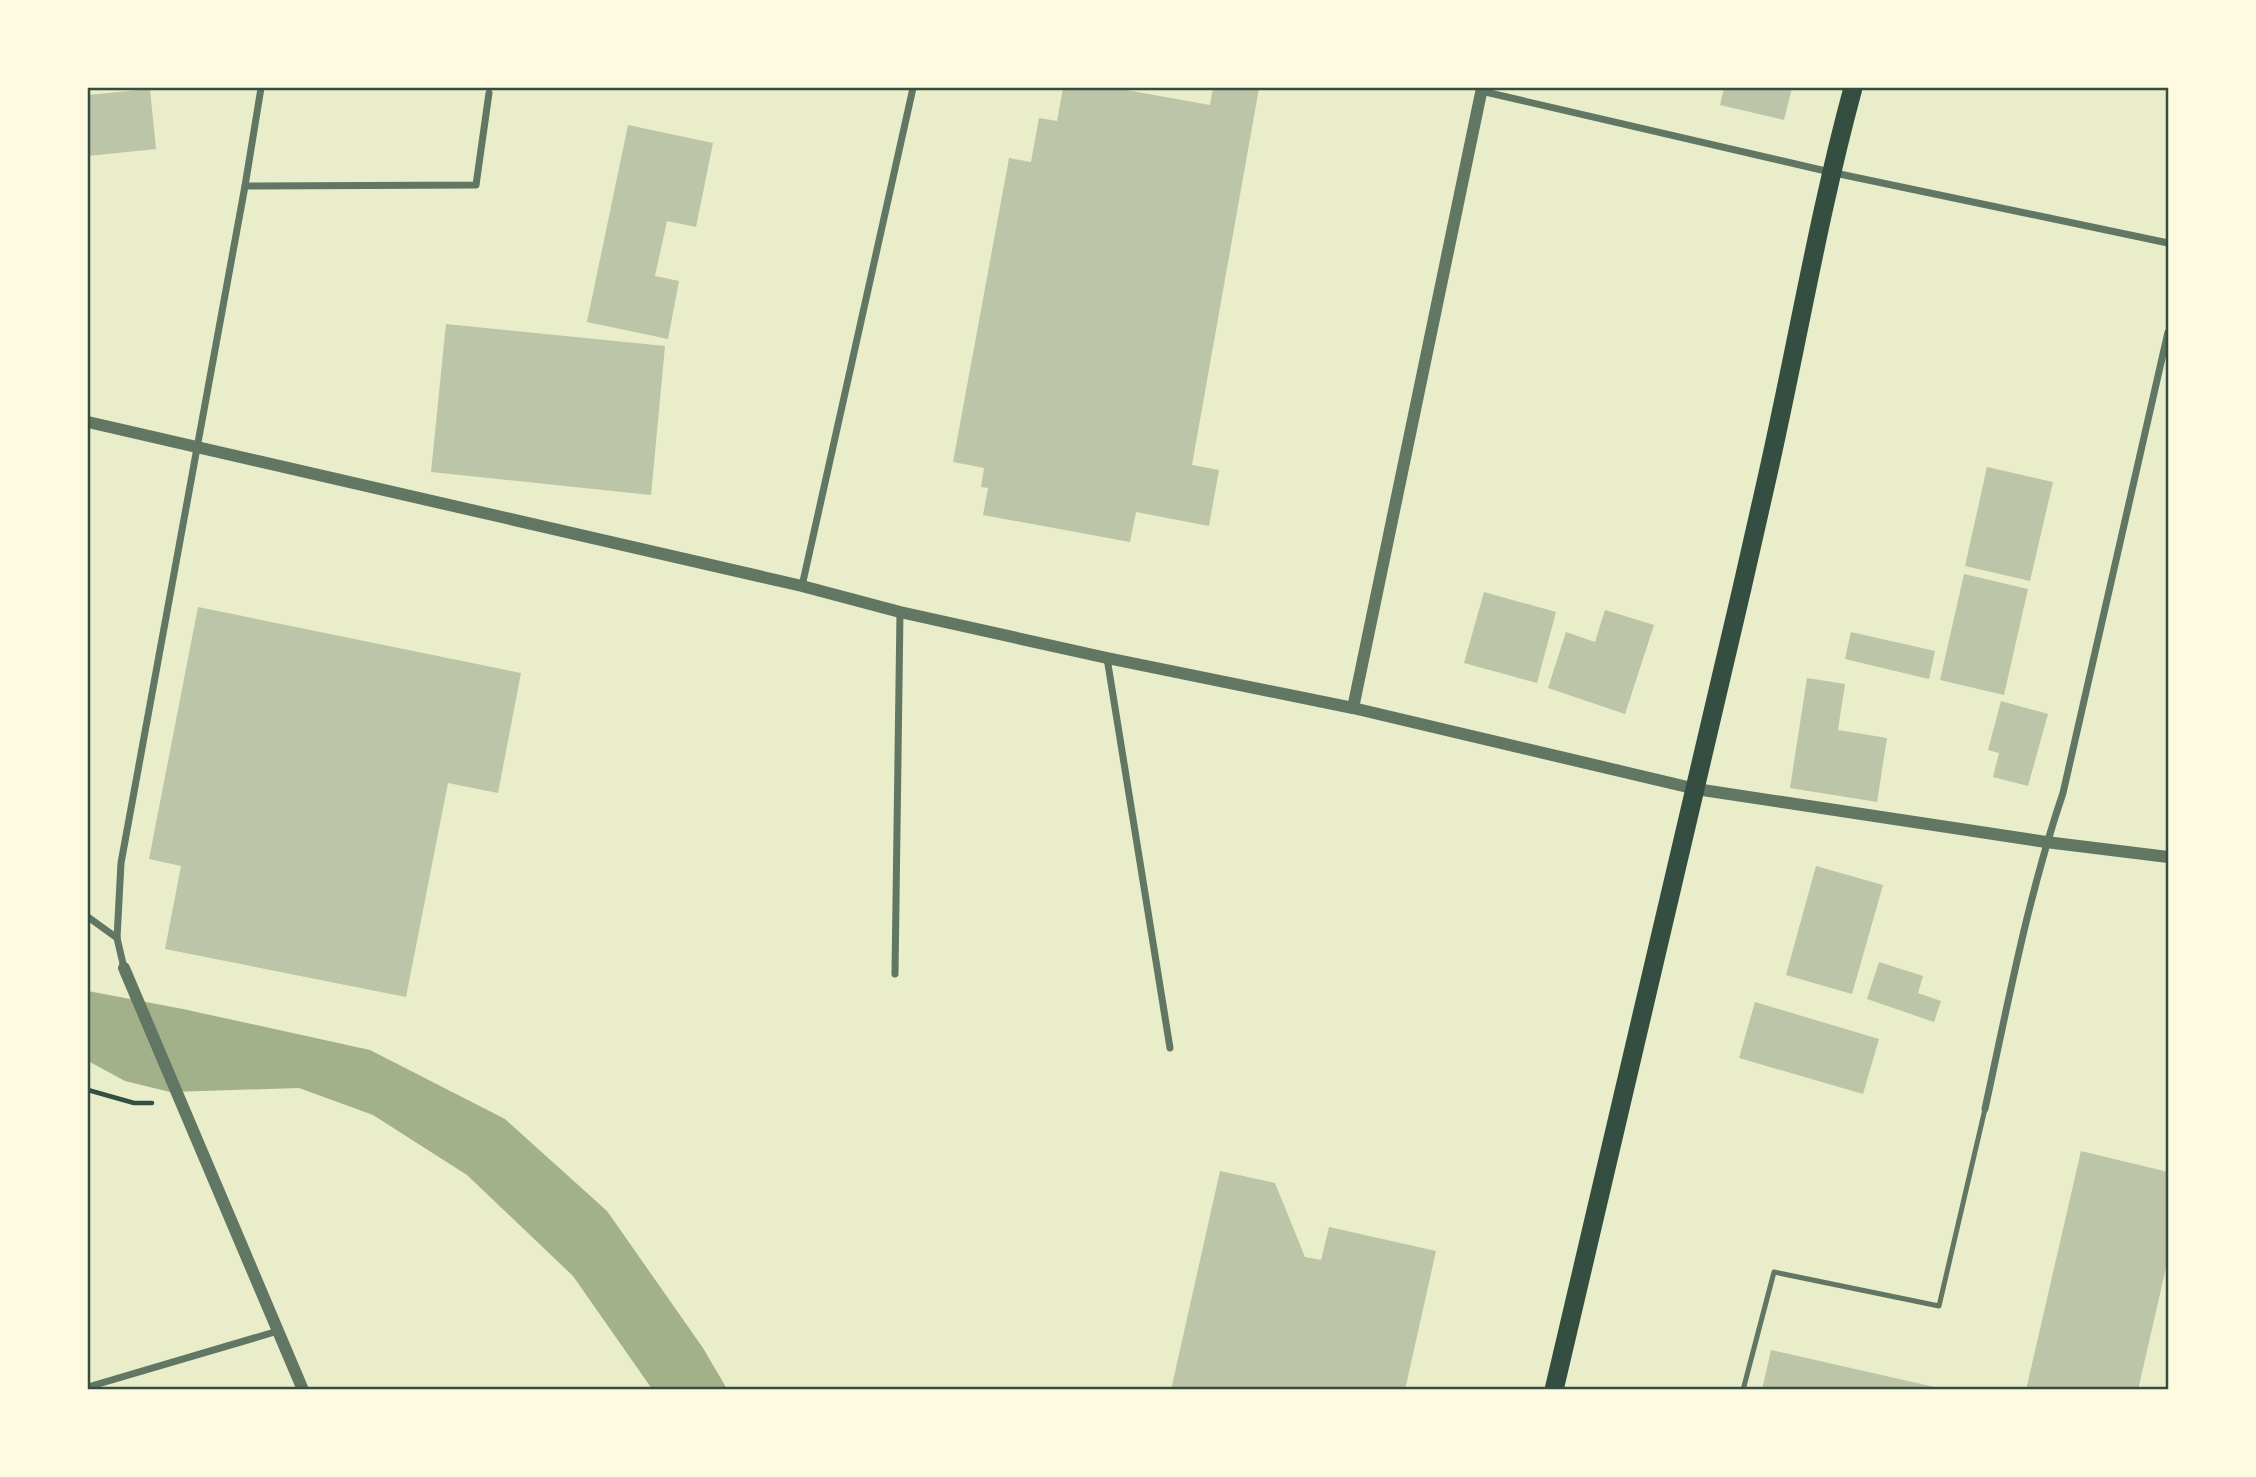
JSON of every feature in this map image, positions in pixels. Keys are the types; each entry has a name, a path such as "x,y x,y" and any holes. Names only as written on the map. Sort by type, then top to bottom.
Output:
{"highway":[{"path":"1554,1390 1787,393 1830,172 1853,88"}],"street":[{"path":"261,88 121,863 117,938 124,968 303,1390"},
{"path":"802,586 913,88"},
{"path":"1353,708 1481,89 1830,172 2168,243"},
{"path":"245,187 476,185 489,93"},
{"path":"1985,1109 2046,842 2063,793 2168,332"},
{"path":"88,422 802,586 900,612 1353,708 1696,789 2046,842 2168,857"},
{"path":"895,974 900,612"},
{"path":"1107,658 1170,1048"},
{"path":"88,917 117,938"},
{"path":"88,1387 279,1331"}],"lane":[{"path":"1743,1390 1774,1272 1939,1306 1985,1109"}],"path":[{"path":"88,1090 134,1103 181,1103"}],"shaded area":[{"path":"88,991 370,1050 505,1119 607,1211 703,1348 727,1389 652,1389 573,1276 467,1175 373,1115 299,1088 170,1092 125,1081 88,1061"}],"building":[{"path":"1063,88 1115,88 1210,105 1213,88 1259,88 1192,465 1219,470 1209,526 1136,512 1130,542 983,515 988,488 981,487 984,468 953,462 1009,158 1031,162 1039,118 1057,121"},
{"path":"1724,88 1792,88 1784,120 1720,105"},
{"path":"150,89 156,149 88,156 88,95"},
{"path":"628,125 713,143 696,227 667,221 655,276 679,281 668,339 587,322"},
{"path":"446,324 665,346 651,495 431,472"},
{"path":"1987,467 2053,482 2030,581 1965,566"},
{"path":"1964,574 2028,589 2004,695 1940,680"},
{"path":"1484,592 1556,612 1537,683 1464,663"},
{"path":"198,607 521,673 498,793 448,783 406,997 165,949 181,866 149,859"},
{"path":"1605,610 1654,625 1625,714 1548,688 1566,632 1595,642"},
{"path":"1851,632 1935,651 1929,679 1845,659"},
{"path":"1807,678 1845,684 1838,730 1887,738 1877,802 1790,788"},
{"path":"2001,701 2048,714 2028,786 1993,777 1999,753 1988,750"},
{"path":"1816,866 1883,885 1852,994 1786,975"},
{"path":"1879,962 1923,976 1918,993 1941,1001 1934,1022 1867,999"},
{"path":"1755,1002 1879,1039 1863,1094 1739,1058"},
{"path":"2081,1151 2168,1172 2168,1259 2138,1390 2026,1390"},
{"path":"1220,1171 1275,1183 1305,1257 1321,1260 1329,1227 1436,1251 1405,1390 1171,1390"},
{"path":"1771,1350 1939,1388 1939,1390 1762,1390"}]}
